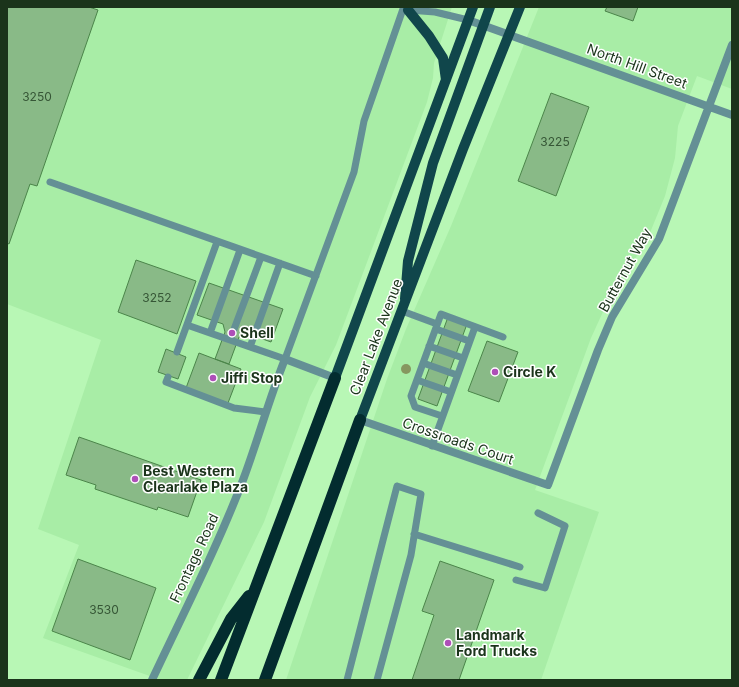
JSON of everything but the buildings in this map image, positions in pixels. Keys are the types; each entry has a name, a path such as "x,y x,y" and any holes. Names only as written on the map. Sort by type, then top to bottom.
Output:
{"highway":[{"name":"Clear Lake Avenue","path":"221,680 335,378"},
{"name":"Clear Lake Avenue","path":"265,680 360,420"},
{"path":"199,680 230,619 256,587"}],"main road":[{"name":"Clear Lake Avenue","path":"335,378 473,7"},
{"path":"403,308 404,282 408,261 433,163 490,7"},
{"name":"Clear Lake Avenue","path":"360,420 452,177 520,7"},
{"path":"406,9 429,36 443,58 446,81"}],"street":[{"name":"North Hill Street","path":"468,20 534,42 732,115"},
{"name":"Butternut Way","path":"548,485 584,385 612,317 659,239 732,45"},
{"path":"285,359 335,378"},
{"name":"Frontage Road","path":"152,680 230,512 243,480 264,412 285,359"},
{"name":"Crossroads Court","path":"360,420 548,485"}],"lane":[{"path":"187,325 285,359 354,172 364,121 406,9 435,12 468,20"},
{"path":"50,182 316,276"},
{"path":"177,352 217,242"},
{"path":"210,333 240,250"},
{"path":"230,340 261,257"},
{"path":"250,347 280,263"},
{"path":"403,308 469,342"},
{"path":"442,416 415,407 411,396 441,314 503,337"},
{"path":"432,446 475,326"},
{"path":"429,346 463,358"},
{"path":"423,363 457,375"},
{"path":"168,377 166,382 234,408 264,412"},
{"path":"417,380 451,392"},
{"path":"347,680 397,486 422,494 411,555 377,680"},
{"path":"516,580 545,588 565,526 538,513"},
{"path":"414,534 520,567"}],"shaded area":[{"path":"7,7 452,7 434,63 433,78 427,102 336,345 310,397 264,522 187,680 161,680 43,638 79,545 38,529 101,340 7,304"},
{"path":"539,7 732,7 732,89 697,76 678,126 675,158 665,196 647,240 607,303 591,338 535,490 599,512 541,680 286,680 387,379 406,329 451,226"}],"place":[{"name":"Shell","path":"232,333"},
{"name":"Circle K","path":"495,372"},
{"name":"Jiffi Stop","path":"213,378"},
{"name":"Best Western Clearlake Plaza","path":"135,479"},
{"name":"Landmark Ford Trucks","path":"448,643"}]}
